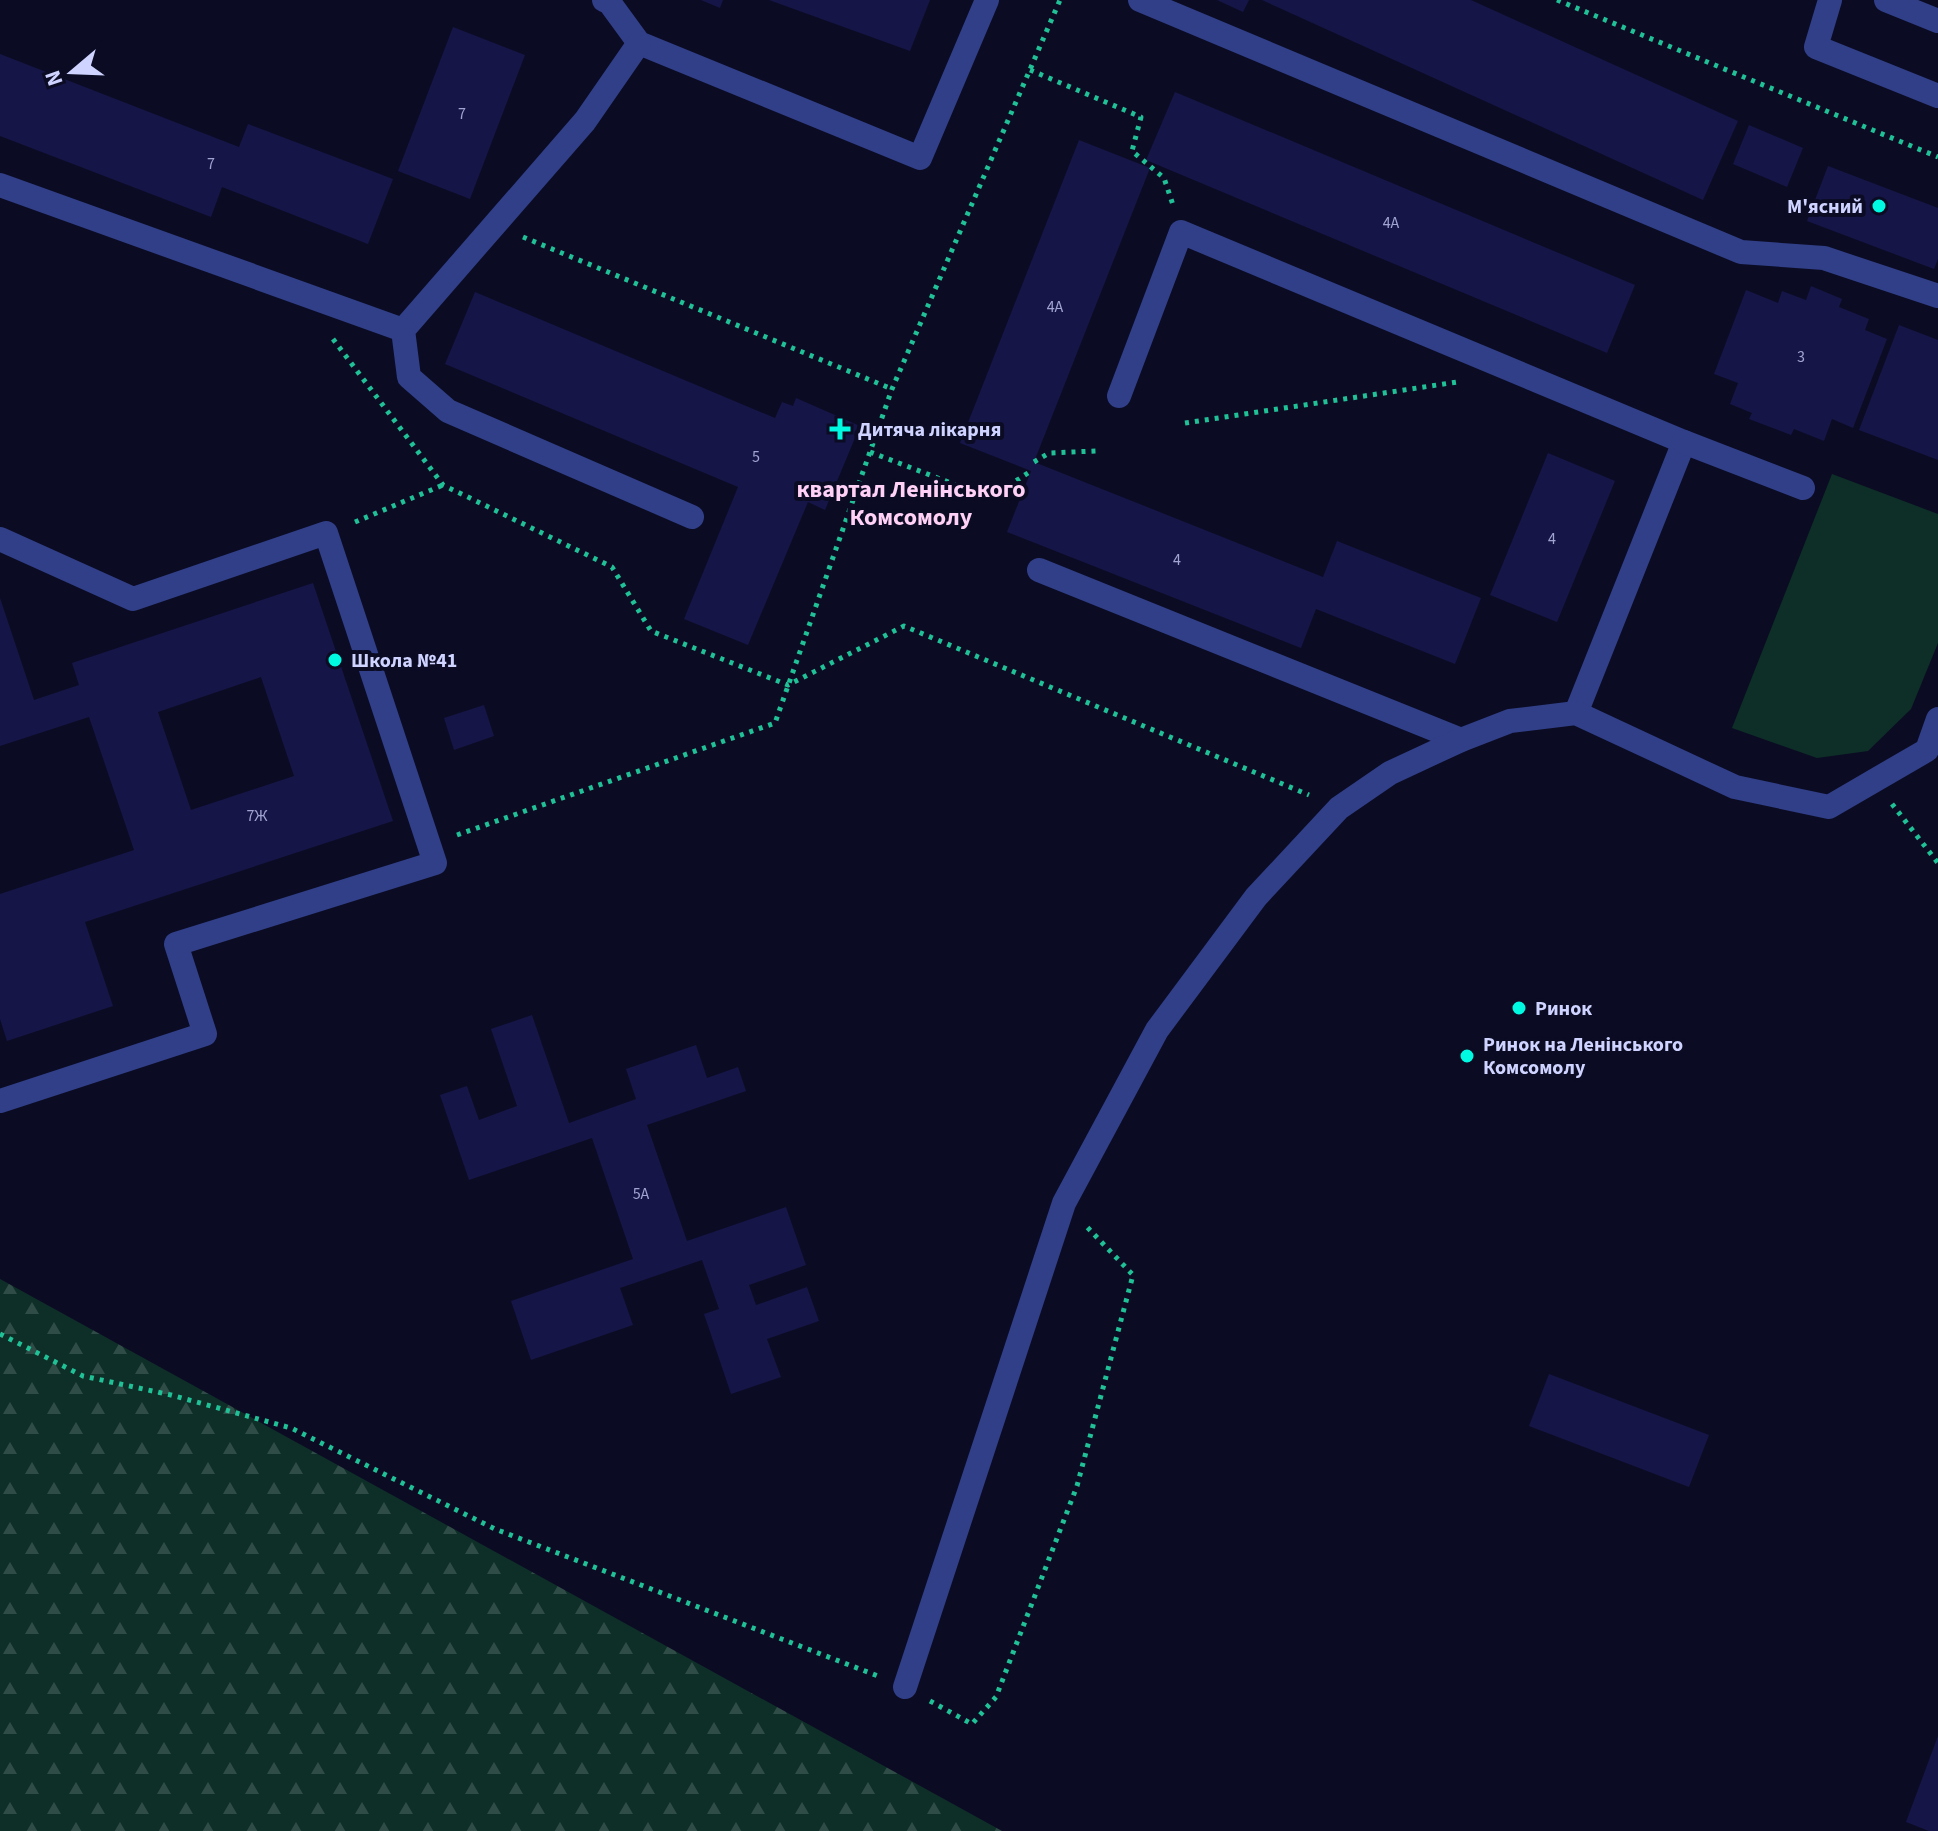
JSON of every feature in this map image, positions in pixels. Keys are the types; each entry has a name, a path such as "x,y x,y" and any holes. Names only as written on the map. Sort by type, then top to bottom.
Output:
{"street":[{"path":"604,0 609,2 639,43 920,158 987,0"},
{"path":"1140,0 1741,252 1824,258 1938,296"},
{"path":"1830,0 1816,47 1938,96"},
{"path":"1886,0 1938,21"},
{"path":"639,43 585,121 403,330 409,377 448,411 692,517"},
{"path":"0,185 403,330"},
{"path":"1119,396 1181,232 1684,442 1803,488"},
{"path":"1576,713 1684,442"},
{"path":"0,539 133,599 326,533 435,863 176,944 205,1034 0,1101"},
{"path":"1039,570 1461,740"},
{"path":"905,1687 1064,1203 1157,1030 1256,897 1339,808 1390,773 1461,740 1510,721 1576,713 1735,787 1829,807 1927,750 1938,719"}],"path":[{"path":"429,845 775,723 892,389 1060,0"},
{"path":"1557,0 1938,157"},
{"path":"1030,70 1141,117 1132,151 1164,178 1181,232"},
{"path":"493,225 892,389"},
{"path":"299,293 443,485 612,567 651,631 788,685 904,626 1339,808"},
{"path":"1185,423 1458,382"},
{"path":"1034,462 1049,453 1096,451"},
{"path":"870,452 990,498 1031,471"},
{"path":"355,522 443,485"},
{"path":"1874,781 1938,863"},
{"path":"0,1334 83,1376 171,1395 291,1428 495,1529 905,1687 972,1724 996,1697 1077,1486 1133,1275 1064,1203"}],"green space":[{"path":"1832,474 1938,514 1938,643 1911,709 1868,751 1817,758 1732,728"},
{"path":"0,1279 1002,1831 0,1831"}],"building":[{"path":"701,0 723,0 720,8"},
{"path":"769,0 930,0 910,51"},
{"path":"1217,0 1249,0 1243,12"},
{"path":"1262,0 1471,0 1738,121 1703,200"},
{"path":"453,27 525,55 470,199 398,171"},
{"path":"0,54 239,147 248,124 393,179 368,244 222,187 211,217 0,136"},
{"path":"1175,92 1635,285 1607,353 1146,160"},
{"path":"1749,125 1803,148 1787,187 1733,164"},
{"path":"1079,140 1150,168 1034,462 1323,577 1337,541 1481,598 1455,664 1316,609 1301,648 1007,532 1031,471 960,443"},
{"path":"1828,166 1938,208 1938,259 1934,269 1807,221"},
{"path":"1811,286 1842,299 1839,307 1869,319 1865,330 1887,339 1853,428 1832,419 1824,441 1794,429 1791,435 1749,419 1752,413 1730,404 1738,383 1714,374 1746,290 1778,303 1782,291 1806,300"},
{"path":"475,292 775,418 782,402 793,406 796,398 860,426 825,510 808,502 748,645 684,619 738,487 445,364"},
{"path":"1899,325 1938,340 1938,460 1859,430"},
{"path":"1548,453 1615,481 1557,622 1490,595"},
{"path":"313,583 393,821 85,922 113,1006 7,1041 0,1019 0,894 134,850 89,717 0,746 0,598 34,700 79,685 72,663","holes":["261,677 294,776 191,810 158,712"]},
{"path":"484,705 494,736 454,750 444,718"},
{"path":"532,1015 569,1123 636,1099 626,1069 696,1045 707,1078 738,1067 746,1091 647,1125 687,1241 786,1207 806,1265 749,1285 756,1305 807,1287 819,1321 767,1339 781,1377 731,1394 704,1314 719,1309 702,1260 620,1288 633,1325 531,1360 511,1301 633,1259 592,1138 469,1180 440,1095 467,1086 479,1120 517,1106 491,1029"},
{"path":"1549,1374 1709,1435 1689,1487 1529,1426"},
{"path":"1938,1736 1938,1831 1929,1831 1906,1822"}],"place":[{"name":"М'ясний","path":"1879,206"},
{"name":"Дитяча лікарня","path":"840,429"},
{"name":"Школа №41","path":"335,660"},
{"name":"Ринок","path":"1519,1008"},
{"name":"Ринок на Ленінського Комсомолу","path":"1467,1056"}],"district":[{"name":"квартал Ленінського Комсомолу","path":"911,503"}]}
